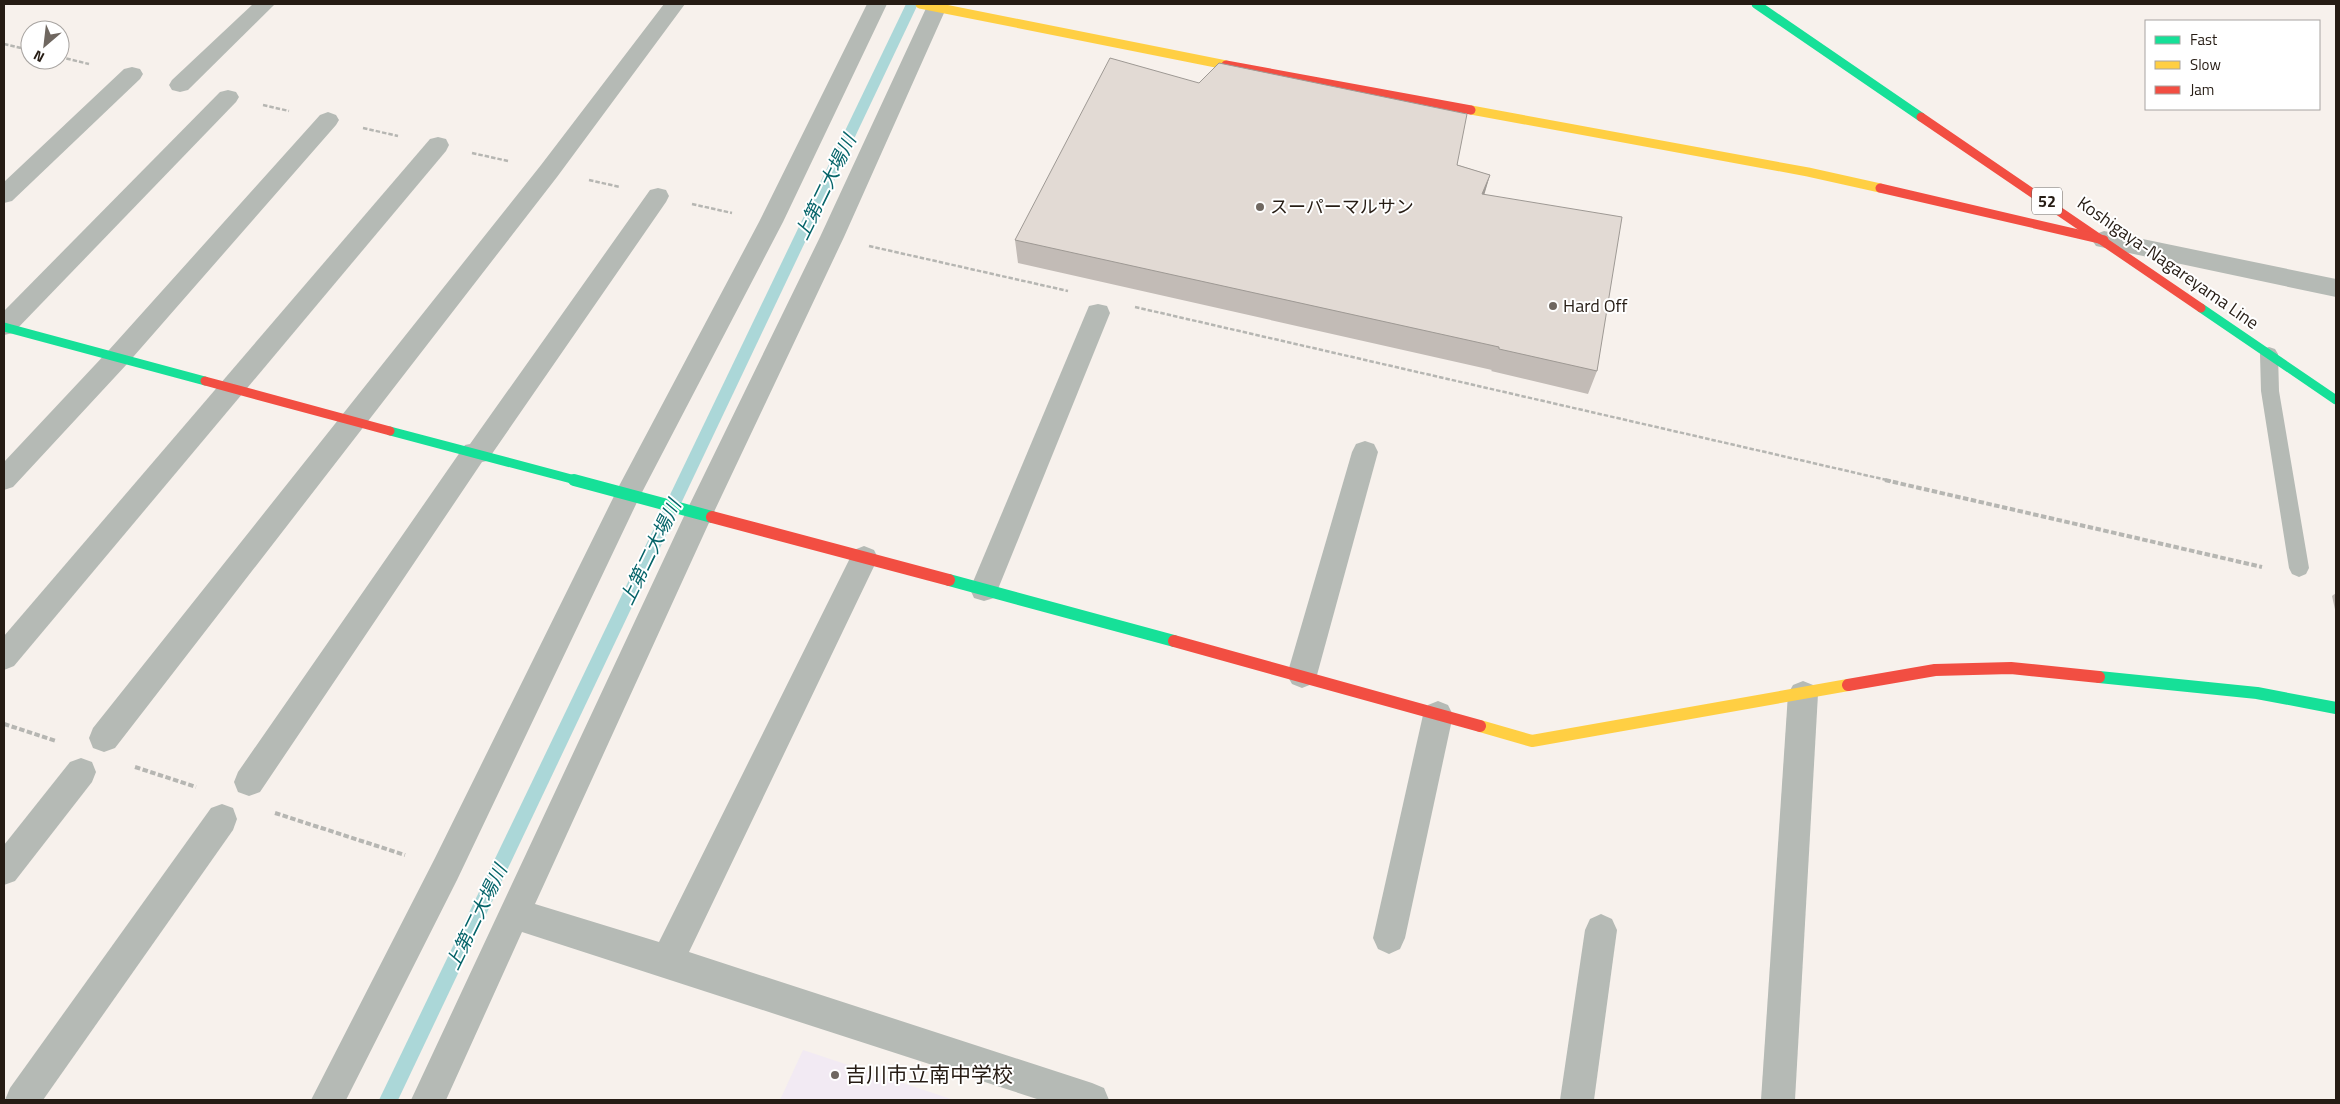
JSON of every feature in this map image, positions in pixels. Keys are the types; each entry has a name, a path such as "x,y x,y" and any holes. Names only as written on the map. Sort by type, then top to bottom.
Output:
{"street":[{"path":"180,85 265,4"},
{"path":"104,738 549,171 675,4"},
{"path":"328,1100 446,869 628,494 771,222 878,4"},
{"name":"Koshigaya-Nagareyama Line","path":"1756,4 2336,400"},
{"path":"428,1100 516,914 699,514 832,237 932,5 1170,55 1808,172 2104,240 2336,288"},
{"path":"4,195 132,74"},
{"path":"228,97 4,326 1302,675 1532,741 1935,670 2010,668 2257,693 2336,708"},
{"path":"4,479 118,356 328,120"},
{"path":"4,658 438,145"},
{"path":"249,782 476,453 658,196"},
{"path":"984,590 1098,314"},
{"path":"1302,675 1365,452"},
{"path":"667,961 864,558"},
{"path":"1778,1100 1803,694"},
{"path":"1388,938 1438,715"},
{"path":"4,870 81,772"},
{"path":"22,1100 222,819"},
{"path":"516,914 667,961 1092,1100"},
{"path":"1577,1100 1601,930"}],"lane":[{"path":"2269,354 2270,391 2299,568"}],"path":[{"path":"4,44 20,48"},
{"path":"832,237 1075,293"},
{"path":"1133,306 2268,569"}],"shaded area":[{"name":"吉川市立南中学校","path":"803,1050 954,1100 780,1100"}],"building":[{"path":"1110,58 1199,83 1219,63 1467,114 1457,165 1490,175 1482,194 1622,217 1597,371 1499,349 1499,347 1015,240"}],"waterway":[{"name":"上第二大場川","path":"388,1100 912,4"}],"traffic: fast":[{"path":"1756,4 1921,117"},
{"path":"2201,308 2336,400"},
{"path":"4,327 205,381"},
{"path":"390,431 712,517"},
{"path":"949,580 1174,641"},
{"path":"2099,677 2257,693 2336,708"}],"traffic: slow":[{"path":"920,4 1226,65"},
{"path":"1471,110 1808,172 1880,188"},
{"path":"1480,726 1532,741 1848,685"}],"traffic: jam":[{"path":"1226,65 1471,110"},
{"path":"1921,117 2201,308"},
{"path":"1880,188 2104,240"},
{"path":"205,381 390,431"},
{"path":"712,517 949,580"},
{"path":"1174,641 1480,726"},
{"path":"1848,685 1935,670 2011,668 2099,677"}],"place":[{"name":"スーパーマルサン","path":"1260,207"},
{"name":"Hard Off","path":"1553,306"},
{"name":"吉川市立南中学校","path":"835,1075"}]}
